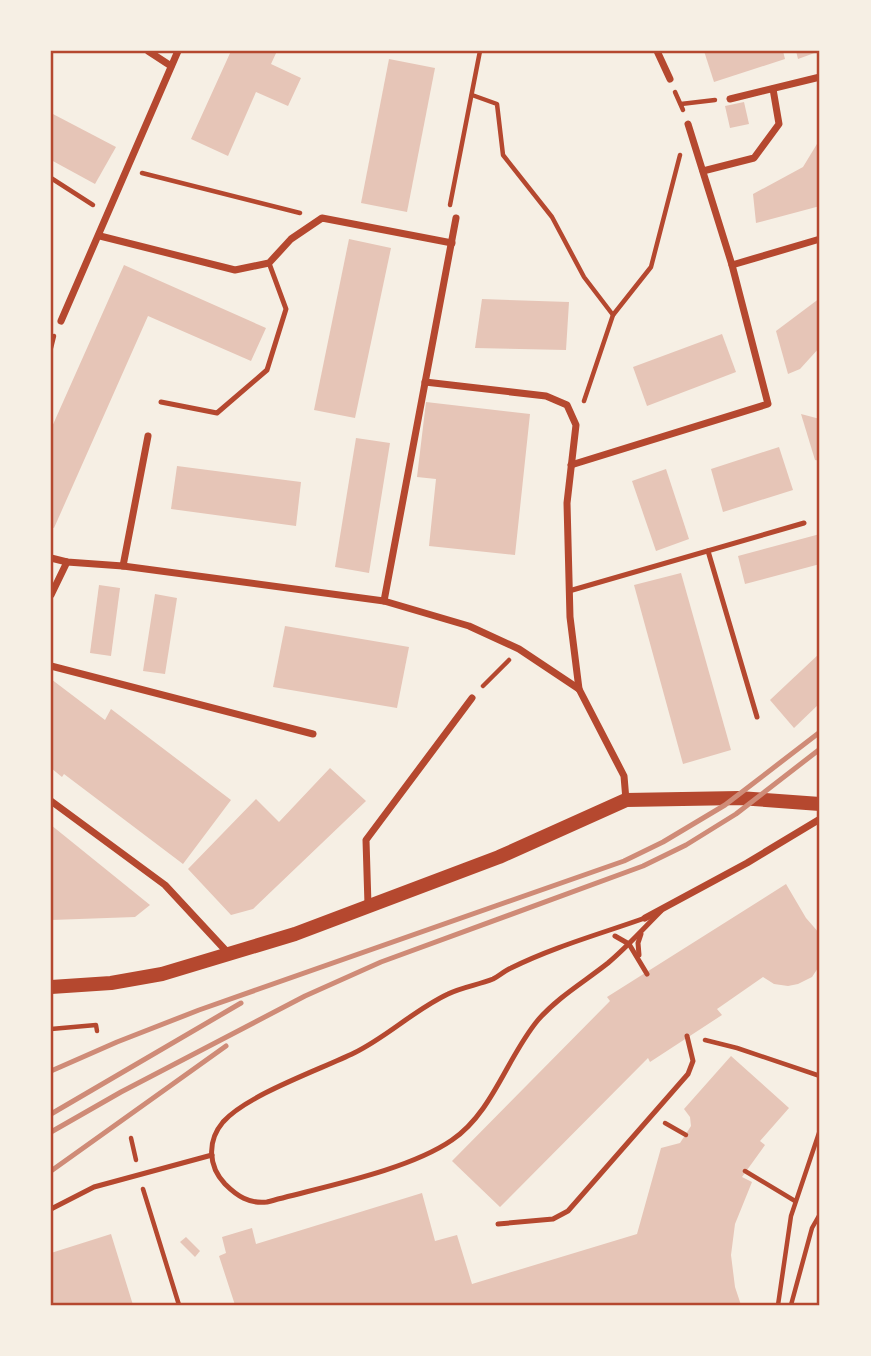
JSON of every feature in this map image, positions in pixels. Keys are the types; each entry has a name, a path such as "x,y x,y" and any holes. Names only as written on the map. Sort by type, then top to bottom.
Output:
{"main road":[{"path":"51,987 111,983 162,974 295,934 499,857 626,800 739,798 820,804"}],"street":[{"path":"148,51 172,66"},
{"path":"61,321 178,51"},
{"path":"657,51 670,79"},
{"path":"730,99 820,77"},
{"path":"702,171 754,158 779,124 773,89"},
{"path":"571,466 768,404 732,265 688,124"},
{"path":"100,236 235,270 269,263 291,239 323,218 452,243"},
{"path":"384,601 456,218"},
{"path":"732,265 820,239"},
{"path":"425,382 547,396 567,405 576,425 567,503 570,617 579,689 624,776 626,800"},
{"path":"123,566 148,436"},
{"path":"51,558 384,601 469,626 519,649 579,689"},
{"path":"51,595 67,562"},
{"path":"51,666 313,734"},
{"path":"368,905 366,840 472,698"},
{"path":"51,801 164,885 229,954"},
{"path":"645,922 820,819"}],"lane":[{"path":"161,402 217,413 267,370 286,309 269,263"},
{"path":"569,592 804,523"},
{"path":"708,551 757,717"},
{"path":"645,922 629,944 549,1009 529,1031 471,1123 439,1148 384,1169 262,1203 245,1199 230,1189 217,1175 212,1155 212,1140 225,1121 239,1109 373,1043 433,1002 464,986 493,979 529,960 645,922"},
{"path":"640,960 638,939 645,922"},
{"path":"615,936 629,944 647,974"},
{"path":"498,1224 553,1219 568,1211 688,1074 693,1061 687,1037"},
{"path":"51,1209 94,1186 212,1155"}],"path":[{"path":"456,218 449,203 480,51"},
{"path":"576,425 612,315 651,267 688,124 670,79"},
{"path":"472,95 497,104 503,155 552,217 584,277 612,315"},
{"path":"681,104 730,99"},
{"path":"128,169 323,218"},
{"path":"51,178 108,215"},
{"path":"472,698 519,649"},
{"path":"51,1029 96,1025 97,1031"},
{"path":"687,1037 737,1048 820,1076"},
{"path":"778,1305 791,1216 820,1130"},
{"path":"131,1138 139,1174 179,1305"},
{"path":"745,1171 796,1201"},
{"path":"791,1305 812,1228 820,1214"}],"building":[{"path":"231,51 277,51 271,64 301,78 288,106 256,92 228,156 191,139"},
{"path":"704,51 783,51 785,59 714,82"},
{"path":"796,51 820,51 798,59"},
{"path":"389,59 435,68 407,212 361,203"},
{"path":"744,102 749,124 730,128 725,106"},
{"path":"51,113 116,147 95,184 51,160"},
{"path":"820,139 820,206 756,223 753,194 803,167"},
{"path":"349,239 391,248 355,418 314,410"},
{"path":"124,265 266,328 251,361 148,316 54,528 51,527 51,429"},
{"path":"820,298 820,347 800,369 788,374 776,331"},
{"path":"482,299 569,302 566,350 475,348"},
{"path":"722,334 736,372 647,406 633,367"},
{"path":"426,402 530,414 515,555 429,546 436,479 417,477"},
{"path":"801,414 820,419 820,461 815,460"},
{"path":"356,438 390,443 369,573 335,567"},
{"path":"779,447 793,490 723,512 711,469"},
{"path":"177,466 301,482 296,526 171,509"},
{"path":"666,469 689,539 656,551 632,481"},
{"path":"820,534 820,564 745,584 738,556"},
{"path":"681,573 731,750 683,764 634,585"},
{"path":"99,585 120,588 111,656 90,653"},
{"path":"155,594 177,598 165,674 143,671"},
{"path":"285,626 409,647 397,708 273,687"},
{"path":"820,653 820,703 794,728 770,700"},
{"path":"51,679 105,720 111,709 231,800 183,864 64,774 62,777 51,768"},
{"path":"330,768 366,801 253,909 231,915 188,869 256,799 279,822"},
{"path":"51,825 150,905 135,917 51,920"},
{"path":"786,884 806,918 820,934 820,965 812,977 788,986 774,984 763,977 717,1009 722,1015 650,1062 648,1058 500,1207 452,1161 610,1001 607,997"},
{"path":"731,1056 789,1108 760,1141 765,1145 742,1177 752,1182 735,1224 731,1255 735,1287 741,1305 235,1305 219,1256 226,1253 222,1237 252,1228 256,1244 422,1193 435,1241 457,1235 472,1284 637,1234 661,1148 680,1143 691,1126 690,1117 684,1109"},
{"path":"111,1234 133,1305 51,1305 51,1253"},
{"path":"186,1237 200,1251 195,1257 180,1242"}],"railway":[{"path":"51,1071 199,1010 624,861 663,842 725,805 820,732"},
{"path":"51,1132 121,1092 305,996 381,962 643,866 686,845 736,814 820,749"},
{"path":"51,1114 241,1003"},
{"path":"51,1171 226,1046"}]}
